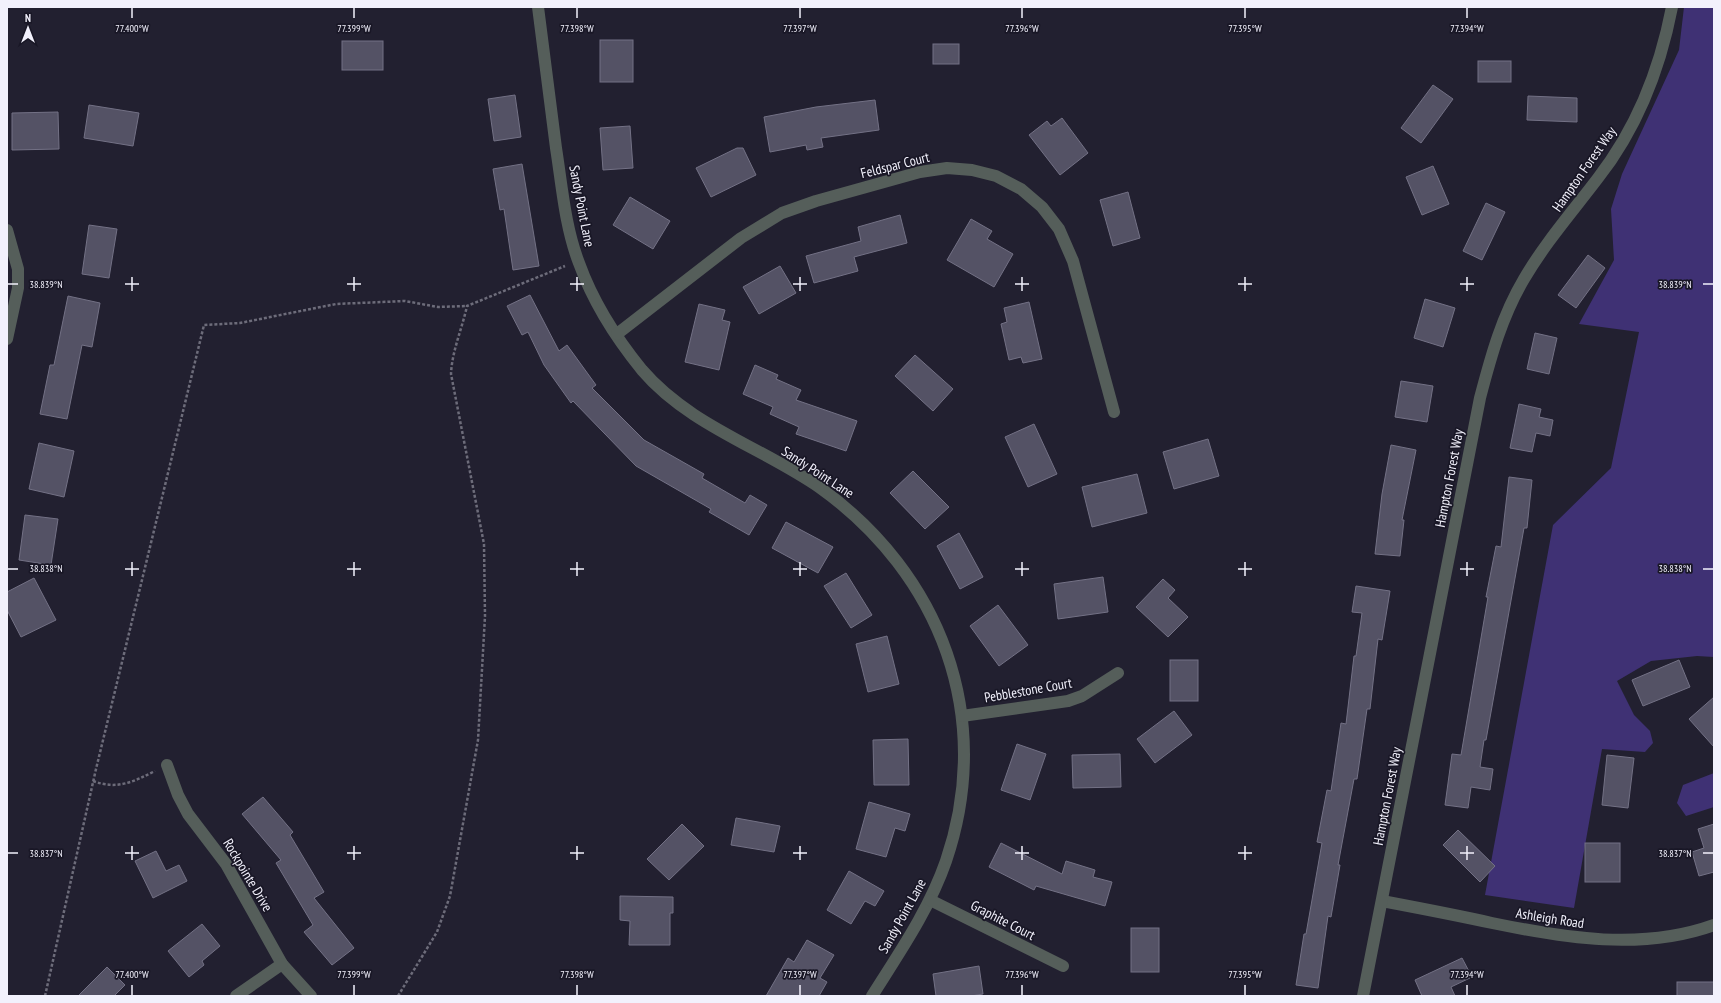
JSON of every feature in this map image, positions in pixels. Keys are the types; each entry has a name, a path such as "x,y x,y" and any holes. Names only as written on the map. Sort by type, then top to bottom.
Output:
{"street":[{"name":"Sandy Point Lane","path":"538,7 561,184 570,234 578,262 597,304 643,370 684,408 722,432 814,484 844,506 895,557 918,590 942,638 962,716 964,763 959,809 945,864 930,900 872,996"},
{"name":"Hampton Forest Way","path":"1363,996 1480,398 1494,344 1507,310 1524,278 1582,198 1599,178 1634,123 1648,92 1659,60 1672,7"},
{"name":"Feldspar Court","path":"617,334 741,238 782,213 816,201 920,172 947,168 972,170 996,176 1021,189 1042,207 1059,229 1073,261 1114,412"},
{"path":"7,230 18,269 18,288 7,339"},
{"name":"Pebblestone Court","path":"962,716 1068,702 1082,696 1118,673"},
{"name":"Rockpointe Drive","path":"168,765 178,795 188,814 226,864 282,964 311,996"},
{"name":"Graphite Court","path":"930,900 1063,966"},
{"name":"Ashleigh Road","path":"1382,901 1577,938 1637,940 1681,934 1714,925"},
{"path":"236,996 282,964"}],"path":[{"path":"45,996 93,781 204,325 240,323 336,304 405,301 438,307 467,306 578,262"},
{"path":"398,996 437,932 450,896 478,740 485,616 484,544 452,374 452,359 467,306"},
{"path":"93,781 106,786 120,785 138,780 168,765"}],"shaded area":[{"path":"1684,7 1714,7 1714,657 1697,656 1651,661 1617,681 1634,715 1650,731 1653,743 1645,752 1602,749 1574,908 1485,895 1553,525 1611,468 1639,332 1579,324 1614,260 1611,209 1622,174 1679,50"},
{"path":"1714,773 1714,807 1686,816 1677,803 1683,785"}],"building":[{"path":"600,40 633,40 633,82 600,82"},
{"path":"342,41 383,41 383,70 342,70"},
{"path":"933,44 959,44 959,64 933,64"},
{"path":"1478,61 1511,61 1511,82 1478,82"},
{"path":"1433,85 1453,99 1421,143 1401,128"},
{"path":"515,95 521,137 494,141 488,99"},
{"path":"1528,96 1577,98 1577,122 1527,120"},
{"path":"875,100 879,130 821,138 823,147 807,150 806,145 770,152 764,117 816,107"},
{"path":"89,105 139,113 133,146 84,138"},
{"path":"58,112 59,149 12,150 12,113"},
{"path":"1062,118 1088,153 1060,175 1029,135 1047,121 1051,126"},
{"path":"630,126 633,168 603,170 600,128"},
{"path":"737,148 743,148 756,175 711,197 696,168"},
{"path":"522,164 539,266 513,270 504,209 500,210 493,169"},
{"path":"1433,166 1449,204 1422,215 1406,177"},
{"path":"1128,192 1140,238 1113,246 1100,200"},
{"path":"630,197 670,221 653,249 613,225"},
{"path":"1486,203 1505,212 1482,260 1463,251"},
{"path":"900,215 907,243 854,257 858,271 814,283 806,256 861,241 858,227"},
{"path":"971,219 992,231 987,239 1013,254 994,287 947,260"},
{"path":"89,225 117,229 109,278 82,274"},
{"path":"1588,255 1605,268 1576,308 1558,295"},
{"path":"780,266 796,293 759,314 743,287"},
{"path":"530,295 559,351 567,345 596,385 592,388 644,440 704,474 702,478 745,503 750,495 767,505 749,535 709,512 711,509 636,466 573,401 571,403 544,365 528,332 522,335 507,306"},
{"path":"68,296 100,303 92,347 82,345 67,419 40,414 50,365 54,365"},
{"path":"1425,299 1455,308 1443,347 1414,338"},
{"path":"1029,302 1042,359 1023,363 1021,357 1009,360 1001,324 1007,322 1004,308"},
{"path":"699,304 725,310 722,320 730,322 719,370 685,362"},
{"path":"1535,333 1557,338 1549,374 1527,369"},
{"path":"915,355 953,389 933,411 895,376"},
{"path":"755,365 778,375 776,379 801,390 796,400 857,421 846,451 796,434 799,427 770,414 773,407 743,394"},
{"path":"1401,381 1433,386 1427,422 1395,417"},
{"path":"1519,404 1541,409 1539,417 1553,420 1550,436 1536,433 1532,452 1510,448"},
{"path":"1034,424 1057,474 1028,487 1005,437"},
{"path":"1208,439 1219,476 1174,489 1163,452"},
{"path":"39,443 74,451 64,497 29,489"},
{"path":"1391,445 1416,450 1402,520 1404,520 1400,556 1375,554 1382,494"},
{"path":"913,471 949,507 925,529 890,493"},
{"path":"1137,474 1147,513 1092,527 1082,487"},
{"path":"1509,477 1532,480 1527,528 1524,528 1480,767 1493,769 1490,790 1471,787 1468,808 1445,805 1452,754 1461,755 1488,597 1486,597 1496,546 1501,547"},
{"path":"25,515 58,519 51,565 19,560"},
{"path":"786,522 833,547 818,573 772,548"},
{"path":"959,533 983,577 960,589 937,546"},
{"path":"846,573 872,615 851,628 824,586"},
{"path":"1103,577 1108,612 1058,619 1054,584"},
{"path":"34,578 56,620 21,637 7,610 7,592"},
{"path":"1163,579 1175,590 1168,598 1188,617 1168,637 1136,607"},
{"path":"1356,586 1390,591 1382,640 1378,639 1370,709 1367,709 1357,779 1354,779 1338,865 1340,865 1331,917 1328,916 1318,988 1296,985 1304,934 1306,934 1322,843 1317,842 1327,790 1331,791 1341,723 1346,724 1354,656 1356,656 1362,613 1352,612"},
{"path":"998,605 1028,645 999,666 970,626"},
{"path":"887,636 899,684 868,692 856,644"},
{"path":"1170,660 1198,660 1198,701 1170,701"},
{"path":"1679,660 1690,687 1643,706 1632,680"},
{"path":"1714,697 1714,747 1689,719"},
{"path":"1174,711 1192,735 1155,763 1137,739"},
{"path":"908,739 909,785 874,785 873,740"},
{"path":"1017,744 1046,754 1030,800 1001,790"},
{"path":"1120,754 1121,787 1073,788 1072,755"},
{"path":"1607,755 1634,758 1628,808 1602,805"},
{"path":"263,797 293,832 290,835 324,892 314,898 354,948 332,965 304,932 313,925 276,863 281,860 242,814"},
{"path":"869,802 910,814 905,831 895,828 886,857 856,849"},
{"path":"736,818 780,826 774,852 731,845"},
{"path":"682,824 704,846 669,880 647,859"},
{"path":"1714,824 1714,872 1699,876 1692,852 1704,848 1698,829"},
{"path":"1458,830 1495,866 1480,882 1443,845"},
{"path":"1001,843 1062,874 1066,861 1095,870 1093,877 1112,882 1105,906 1036,886 1034,890 989,867"},
{"path":"1585,843 1620,843 1620,882 1585,882"},
{"path":"156,851 166,871 179,865 187,881 153,898 135,861"},
{"path":"849,871 884,891 875,906 865,901 851,924 827,910"},
{"path":"620,896 673,897 673,913 670,913 670,945 629,945 630,921 620,920"},
{"path":"202,924 220,946 202,961 204,965 189,977 168,951"},
{"path":"1131,928 1159,928 1159,972 1131,972"},
{"path":"807,940 834,955 820,978 827,982 819,996 766,996 788,958 794,962"},
{"path":"1462,958 1472,977 1451,987 1455,996 1422,996 1415,980"},
{"path":"979,966 983,994 971,996 936,996 933,974"},
{"path":"107,967 125,985 114,996 78,996"},
{"path":"1677,982 1714,982 1714,996 1677,996"}]}
